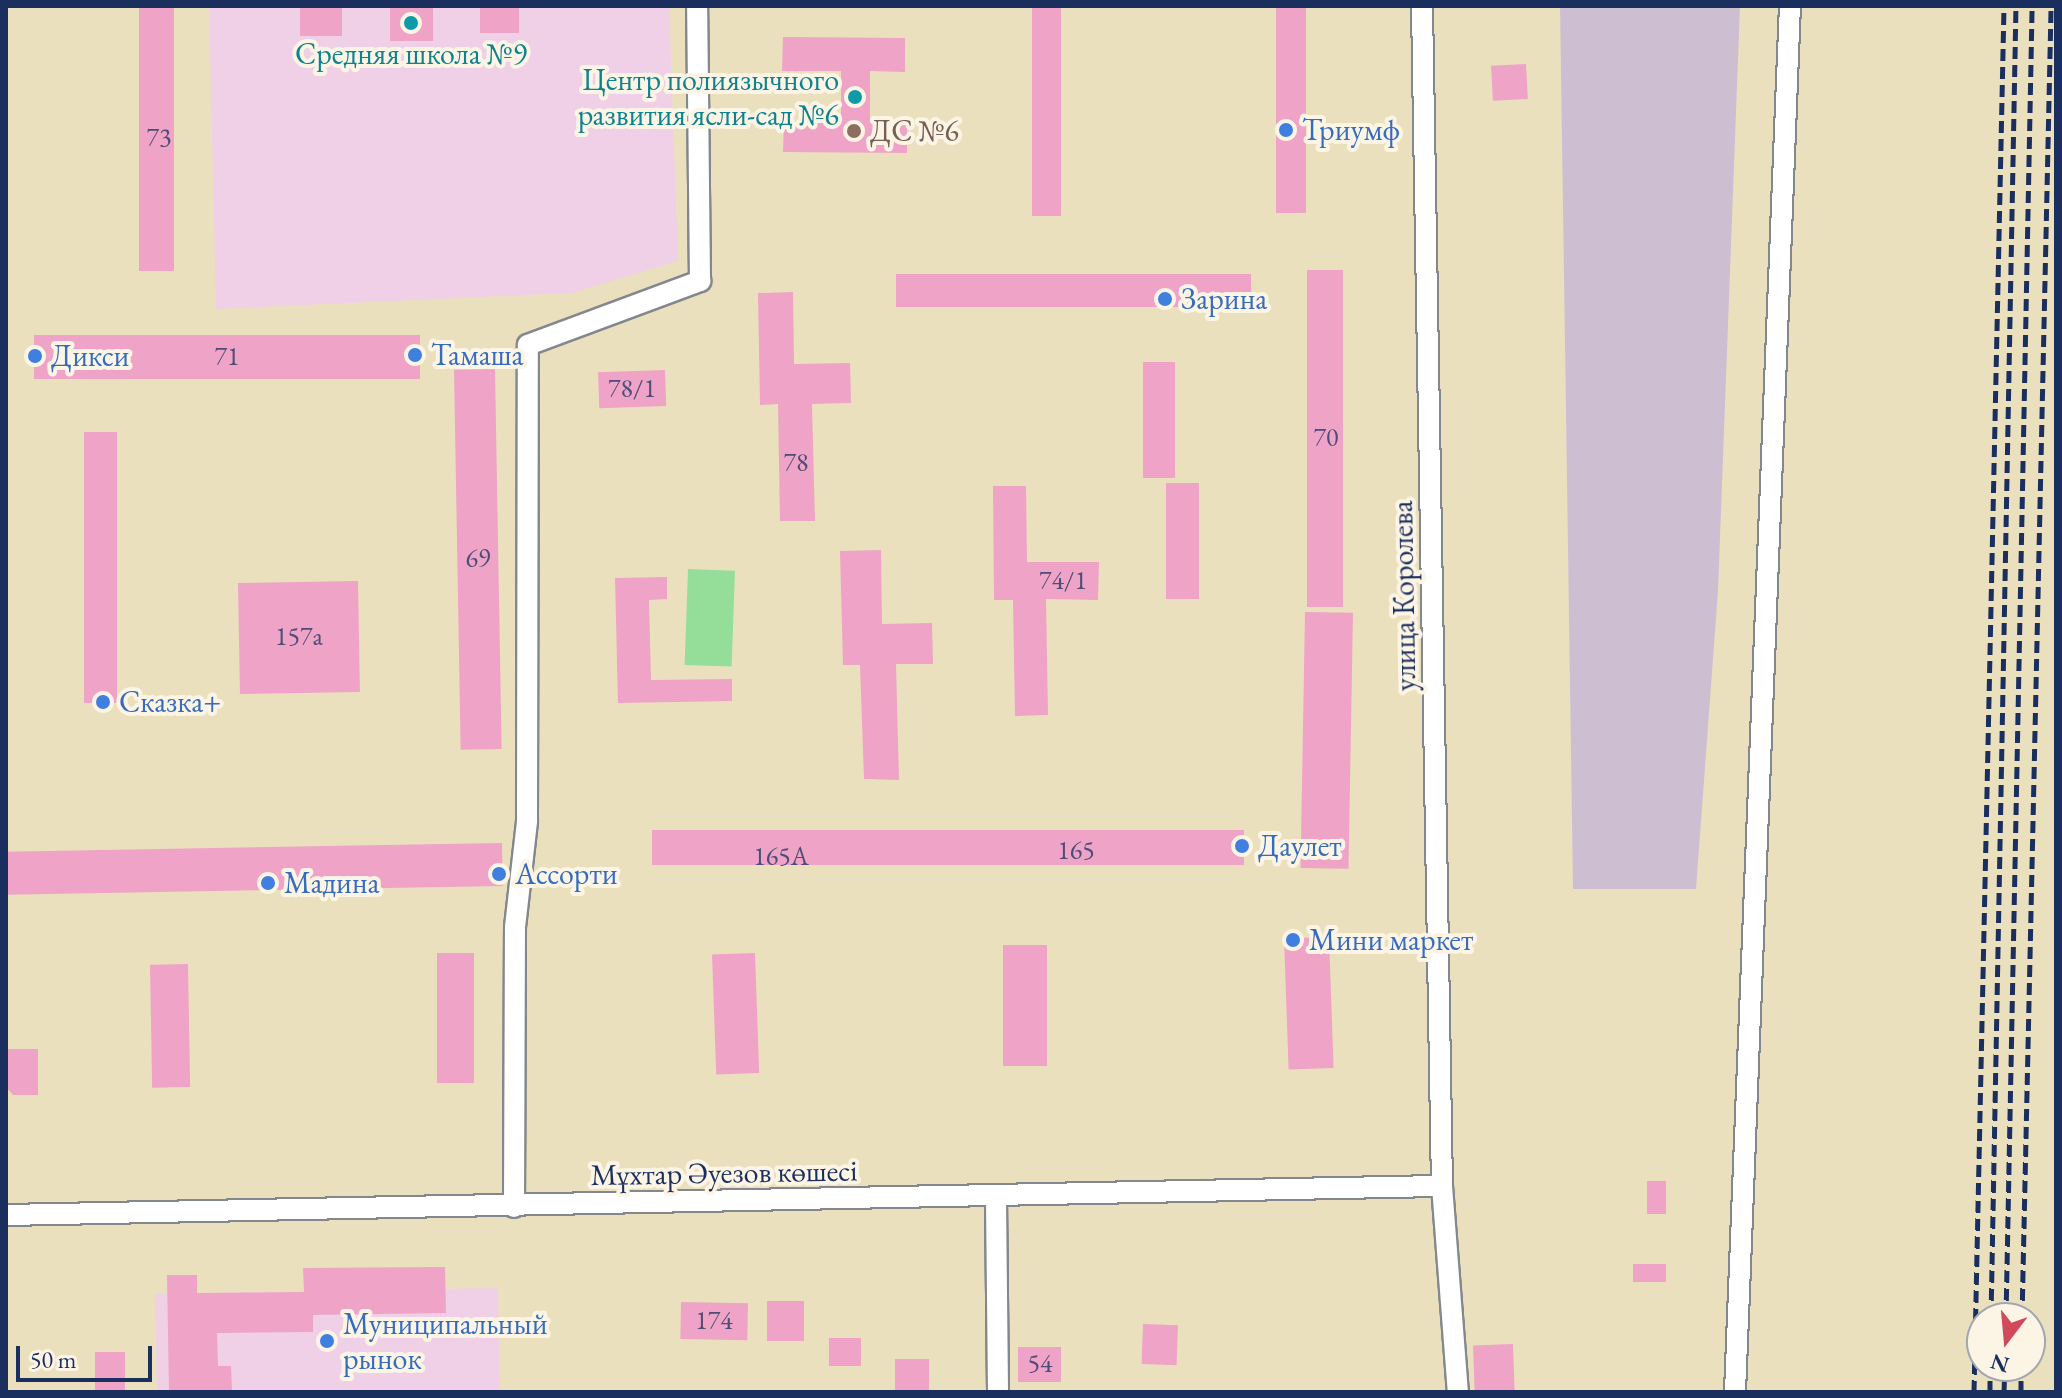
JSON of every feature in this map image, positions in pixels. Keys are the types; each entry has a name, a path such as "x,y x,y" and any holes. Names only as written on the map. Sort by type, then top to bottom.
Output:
{"street":[{"path":"514,1207 515,927 527,821 528,345 700,281 697,6"},
{"name":"улица Королева","path":"1422,6 1442,1186 1458,1392"},
{"path":"1735,1392 1790,6"},
{"name":"Мұхтар Әуезов көшесі","path":"6,1215 996,1199 1442,1186"},
{"path":"996,1199 998,1392"}],"shaded area":[{"path":"209,6 669,6 678,261 572,293 216,309"},
{"path":"1560,6 1740,6 1718,591 1696,889 1573,889"},
{"name":"Муниципальный рынок","path":"498,1288 500,1392 157,1392 155,1294"}],"green space":[{"path":"688,569 735,571 732,667 685,665"}],"building":[{"path":"139,6 174,6 174,271 139,271"},
{"name":"Средняя школа №9","path":"300,6 342,6 342,36 300,36"},
{"name":"Средняя школа №9","path":"390,6 433,6 433,41 390,41"},
{"name":"Средняя школа №9","path":"480,6 519,6 519,33 480,33"},
{"path":"1032,6 1061,6 1061,216 1032,216"},
{"path":"1276,6 1306,6 1306,213 1276,213"},
{"name":"Центр полиязычного развития ясли-сад №6","path":"783,37 905,38 905,72 870,71 870,121 907,121 907,153 783,152 784,121 841,121 841,71 782,71"},
{"path":"1526,64 1528,99 1493,101 1491,66"},
{"path":"1307,270 1343,270 1343,607 1307,607"},
{"path":"896,274 1251,274 1251,307 896,307"},
{"path":"793,292 794,364 850,363 851,403 812,404 815,521 780,521 778,404 760,405 758,293"},
{"path":"34,335 420,335 420,379 34,379"},
{"path":"1143,362 1175,362 1175,478 1143,478"},
{"path":"495,369 502,749 461,750 454,370"},
{"path":"665,370 666,406 599,408 598,372"},
{"path":"84,432 117,432 117,703 84,703"},
{"path":"1166,483 1199,483 1199,599 1166,599"},
{"path":"993,486 1026,486 1027,562 1099,562 1098,600 1046,599 1048,715 1015,716 1013,600 994,600"},
{"path":"881,550 882,624 932,623 933,664 896,664 899,780 864,779 860,665 843,665 840,551"},
{"path":"667,577 667,599 649,600 651,680 732,679 732,701 618,703 615,578"},
{"path":"358,581 360,692 240,694 238,583"},
{"path":"1305,612 1353,613 1349,869 1301,868"},
{"path":"652,830 1244,830 1244,865 652,865"},
{"path":"502,843 503,886 7,895 6,852"},
{"path":"1329,937 1334,1068 1289,1069 1284,939"},
{"path":"1003,945 1047,945 1047,1066 1003,1066"},
{"path":"437,953 474,953 474,1083 437,1083"},
{"path":"755,953 759,1073 716,1074 712,955"},
{"path":"188,964 190,1087 152,1088 150,965"},
{"path":"6,1049 38,1049 38,1095 13,1095 6,1087"},
{"path":"1647,1181 1666,1181 1666,1214 1647,1214"},
{"path":"1633,1264 1666,1264 1666,1282 1633,1282"},
{"path":"445,1267 446,1313 313,1315 313,1332 217,1333 218,1366 231,1366 232,1392 169,1392 167,1275 197,1275 197,1293 304,1292 303,1268"},
{"path":"767,1301 804,1301 804,1341 767,1341"},
{"path":"681,1302 748,1303 747,1340 680,1339"},
{"path":"1143,1324 1178,1325 1177,1365 1142,1364"},
{"path":"829,1338 861,1338 861,1366 829,1366"},
{"path":"1513,1344 1515,1392 1475,1392 1473,1345"},
{"path":"1018,1347 1061,1347 1061,1382 1018,1382"},
{"path":"95,1352 125,1352 125,1392 95,1392"},
{"path":"895,1359 929,1359 929,1392 895,1392"}],"railway":[{"path":"1974,1392 2004,6"},
{"path":"1991,1302 2016,6"},
{"path":"2006,1302 2032,6"},
{"path":"2022,1302 2051,6"},
{"path":"1990,1382 1990,1392"},
{"path":"2004,1382 2004,1392"},
{"path":"2021,1382 2021,1392"}],"place":[{"name":"Средняя школа №9","path":"411,23"},
{"name":"Центр полиязычного развития ясли-сад №6","path":"855,97"},
{"name":"Триумф","path":"1286,130"},
{"name":"ДС №6","path":"854,131"},
{"name":"Зарина","path":"1165,299"},
{"name":"Тамаша","path":"415,355"},
{"name":"Дикси","path":"35,356"},
{"name":"Сказка+","path":"103,702"},
{"name":"Даулет","path":"1242,846"},
{"name":"Ассорти","path":"499,874"},
{"name":"Мадина","path":"268,883"},
{"name":"Мини маркет","path":"1293,940"},
{"name":"Муниципальный рынок","path":"327,1341"}]}
